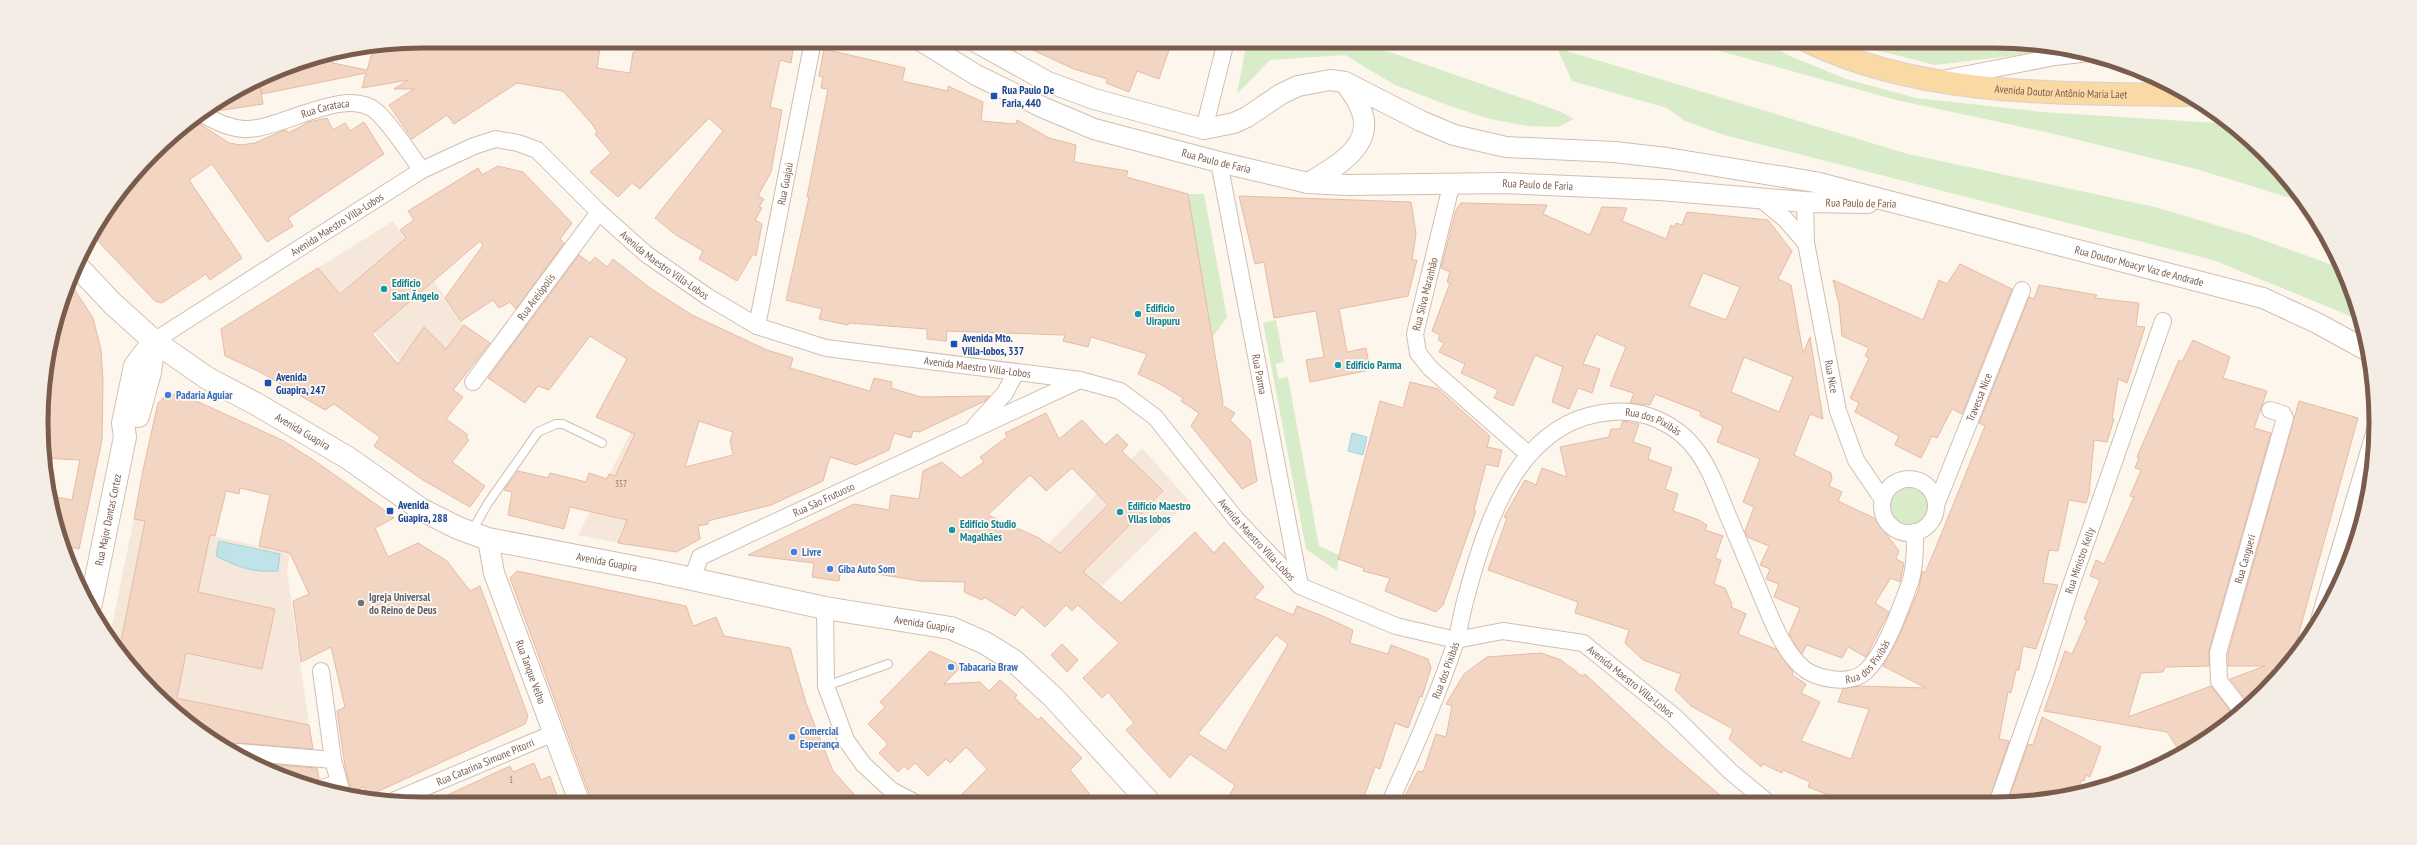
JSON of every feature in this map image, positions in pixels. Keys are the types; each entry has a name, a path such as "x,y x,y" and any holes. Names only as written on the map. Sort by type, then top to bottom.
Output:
{"main road":[{"name":"Avenida Doutor Antônio Maria Laet","path":"1838,48 1871,66 1937,80 2030,91 2175,95"},
{"name":"Avenida Guapira","path":"81,270 113,304 154,341 208,378 258,405 348,458 422,510 479,536 692,579 825,608 951,628 985,644 1014,660 1053,697 1145,797"},
{"name":"Rua Major Dantas Cortez","path":"92,598 125,437 135,426 150,372 154,341"}],"street":[{"name":"Rua Guajaú","path":"757,326 812,48"},
{"name":"Rua Paulo de Faria","path":"933,48 976,74 1042,107 1094,128 1219,162 1308,183 1348,185 1452,182 1660,190 1805,202 1902,204"},
{"name":"Rua Paulo de Faria","path":"987,48 1048,82 1094,100 1204,129 1234,123 1247,117 1281,94 1298,86 1330,80 1345,82 1434,127 1454,135 1506,147 1614,152 1667,158 1815,182 1902,204"},
{"path":"1204,129 1224,48"},
{"name":"Avenida Doutor Antônio Maria Laet","path":"1937,80 2055,57 2070,56"},
{"path":"1308,183 1333,169 1348,157 1359,144 1364,131 1360,106 1345,82"},
{"name":"Rua Carataca","path":"207,116 226,126 246,129 267,126 318,110 347,104 362,105 376,112 422,170"},
{"name":"Avenida Maestro Villa-Lobos","path":"154,341 422,170 474,146 496,139 518,142 537,150 599,212 646,254 708,298 757,326 826,348 1080,380 1120,391 1156,417 1236,519 1300,586 1396,626 1456,640 1503,631 1583,643 1674,716 1730,772 1761,797"},
{"name":"Rua Parma","path":"1219,162 1300,586"},
{"name":"Rua Silva Maranhão","path":"1452,182 1415,334 1418,352 1430,368 1528,454"},
{"name":"Rua Nice","path":"1761,199 1785,219 1806,244"},
{"name":"Rua Nice","path":"1805,202 1806,244 1838,411 1856,460 1883,500"},
{"name":"Rua Doutor Moacyr Vaz de Andrade","path":"1902,204 2262,298 2316,323 2362,348"},
{"name":"Rua Areiópolis","path":"473,382 599,212"},
{"name":"Travessa Nice","path":"1936,505 2022,290"},
{"name":"Rua Ministro Kelly","path":"1999,797 2043,674 2070,588 2163,321"},
{"name":"Rua São Frutuoso","path":"969,433 1005,393 1016,372"},
{"name":"Rua São Frutuoso","path":"692,579 700,557 1080,380"},
{"name":"Rua Cangueri","path":"2238,706 2219,681 2218,658 2285,418 2283,414 2270,410"},
{"name":"Rua dos Pixibás","path":"1392,797 1441,685 1456,640 1477,556 1514,474 1528,454 1559,428 1587,417 1613,412 1660,420 1679,431 1697,450 1713,479 1779,637 1797,662 1815,676 1837,680 1854,678 1865,672 1879,653 1911,580 1915,557 1915,532"},
{"path":"2326,596 2367,456"},
{"path":"1916,480 1930,489 1936,505 1930,522 1924,528 1915,532 1898,530 1890,525 1885,518 1883,500 1888,488 1899,481 1916,480"},
{"name":"Rua Tanque Velho","path":"479,536 577,797"},
{"path":"825,608 826,686 846,740 863,764 891,790 904,797"},
{"path":"321,671 333,760 340,788"},
{"name":"Rua Catarina Simone Pitorri","path":"404,796 554,733"},
{"path":"246,753 333,760"}],"lane":[{"path":"479,536 488,503 538,432 551,426 563,424 602,443"},
{"path":"826,686 888,664"}],"shaded area":[{"path":"393,221 464,325 446,349 424,327 400,362 318,268"},
{"path":"631,432 656,442 618,543 578,535"},
{"path":"1142,448 1189,501 1101,587 1048,544"},
{"path":"134,519 290,553 287,570 309,725 166,695 141,669 111,631"}],"green space":[{"path":"1246,48 1378,48 1559,111 1574,119 1558,127 1528,126 1490,119 1450,106 1395,85 1345,55 1270,60 1237,94"},
{"path":"1557,48 1908,154 2155,207 2249,235 2334,265 2349,302 2353,317 2213,260 1724,135 1685,121 1667,108 1572,81"},
{"path":"1709,48 1775,48 1846,79 1916,98 2042,112 2220,123 2259,158 2295,200 2196,169 2050,133 1896,100"},
{"path":"1868,48 1994,48 2047,52 1935,65"},
{"path":"2086,60 2097,63 2070,61"},
{"path":"1188,194 1204,194 1227,317 1212,338"},
{"path":"1276,320 1284,362 1275,364 1279,379 1288,377 1319,546 1339,555 1337,571 1306,549 1263,323"},
{"path":"1906,485 1914,485 1921,488 1927,494 1930,505 1927,516 1921,522 1914,525 1906,525 1899,522 1893,516 1890,509 1890,501 1893,494 1899,488"}],"water":[{"path":"1352,433 1367,437 1363,455 1348,451"},
{"path":"219,541 280,554 278,571 253,570 231,563 216,556"}],"building":[{"path":"600,48 597,68 630,73 633,52 636,52 637,48 793,48 791,63 780,60 770,107 782,110 771,172 758,196 764,199 759,207 762,208 755,220 762,224 756,256 753,254 737,281 699,259 703,251 676,235 655,218 723,131 709,118 640,189 632,183 618,197 590,172 611,153 595,134 597,132 592,124 563,91 517,83 454,124 447,115 412,139 389,105 414,89 394,89 408,80 362,88 366,73 262,94 260,86 302,68 332,59 333,63 367,70 372,51 398,49"},
{"path":"1028,48 1170,48 1159,79 1137,71 1129,92 1106,83 1107,79 1074,69"},
{"path":"824,49 905,68 902,81 948,91 948,86 983,102 981,121 1016,124 1017,120 1049,138 1076,145 1074,162 1128,171 1126,177 1188,194 1223,402 1222,405 1235,413 1230,420 1250,440 1257,481 1242,489 1191,426 1199,413 1181,401 1183,398 1160,384 1138,374 1147,354 1091,337 1088,347 1063,341 1065,335 947,331 946,341 927,339 927,329 849,323 848,325 819,319 822,309 786,300 809,197 807,197 828,89 821,88 823,77 819,76"},
{"path":"257,87 260,87 263,104 215,110 235,98"},
{"path":"327,118 333,130 345,123 350,131 364,122 384,154 288,218 293,226 267,242 212,164 189,180 242,258 210,280 206,274 162,303 155,301 96,239 111,214 141,176 176,141 198,123 229,143 241,145 255,143 282,131 286,130 288,133 309,122"},
{"path":"498,166 523,172 572,223 560,239 564,243 516,309 510,302 499,308 493,300 461,321 445,298 483,245 480,241 372,334 398,364 424,327 446,349 464,325 490,343 453,390 463,397 446,419 468,435 466,437 469,440 452,462 485,486 470,507 423,480 374,446 380,437 334,404 325,410 260,372 225,356 221,329 318,268 340,294 406,238 400,230 414,220 408,211 478,168 482,175"},
{"path":"1239,196 1411,202 1416,234 1412,260 1417,260 1408,296 1339,309 1347,352 1366,348 1370,370 1310,382 1306,360 1324,357 1316,311 1274,318 1264,262 1255,264"},
{"path":"1461,203 1547,205 1543,214 1590,235 1602,207 1627,208 1622,221 1666,239 1671,225 1674,227 1676,223 1682,225 1687,212 1768,220 1792,251 1778,279 1791,285 1803,353 1810,337 1823,419 1810,414 1794,455 1831,473 1832,479 1829,486 1842,492 1838,501 1874,518 1899,551 1896,559 1904,563 1900,582 1891,578 1875,603 1889,612 1866,657 1848,647 1842,658 1807,645 1802,654 1798,649 1789,634 1800,608 1774,597 1779,584 1766,579 1770,569 1760,565 1769,546 1747,537 1745,531 1754,507 1743,502 1760,459 1717,442 1723,426 1700,416 1701,412 1655,394 1650,405 1630,403 1634,393 1610,386 1626,347 1596,334 1583,364 1600,369 1592,393 1578,388 1569,409 1552,402 1563,367 1535,355 1513,406 1494,398 1498,390 1461,373 1465,364 1439,352 1444,343 1438,340 1440,335 1432,331 1450,283 1447,282 1450,272 1441,268 1456,210","holes":["1703,273 1740,287 1726,320 1689,306","1744,357 1793,377 1779,412 1731,392"]},
{"path":"579,255 590,263 595,257 607,267 613,259 650,288 692,315 767,350 793,358 790,368 870,391 874,378 892,382 891,388 921,397 990,396 985,401 919,432 913,431 911,438 894,433 889,450 856,465 830,457 823,481 771,505 708,521 708,524 698,526 700,539 676,552 618,543 627,520 570,507 564,529 508,515 512,492 504,490 518,471 548,478 550,473 586,482 589,473 607,479 609,474 615,476 635,434 596,417 627,359 590,336 549,390 538,386 525,403 488,378","holes":["699,421 733,432 730,441 733,455 685,467"]},
{"path":"1960,264 2012,289 1962,414 1952,409 1937,438 1932,436 1921,458 1895,445 1899,436 1855,412 1859,403 1850,398 1869,358 1865,356 1869,348 1842,336 1839,304 1833,280 1923,320 1939,280 1947,284"},
{"path":"2039,285 2097,295 2095,298 2139,303 2136,326 2145,327 2127,383 2118,379 2112,419 2114,419 2107,442 2094,440 2089,494 2086,503 2069,500 2058,551 2049,550 2043,583 2058,585 2036,649 2023,646 2019,670 2016,670 2011,693 2008,692 1999,739 2009,741 1990,797 1825,797 1826,794 1808,787 1810,782 1783,770 1782,773 1763,764 1761,767 1729,739 1733,729 1691,706 1675,690 1681,674 1643,660 1625,643 1629,630 1575,613 1578,602 1488,570 1507,518 1504,517 1525,480 1536,485 1542,468 1567,477 1560,447 1609,437 1611,429 1620,429 1623,421 1639,424 1633,442 1651,448 1648,459 1672,468 1665,489 1678,494 1673,511 1699,520 1707,525 1705,530 1723,536 1715,558 1721,560 1714,584 1725,588 1732,604 1731,607 1746,614 1738,634 1776,649 1793,672 1792,675 1806,684 1801,693 1820,702 1801,741 1851,759 1869,709 1838,702 1843,689 1859,686 1926,688 1883,666 1900,634 1919,589 1922,571 1925,573 1985,426 1979,423 2029,297 2034,299"},
{"path":"74,288 93,318 101,350 103,381 102,440 79,549 70,547 55,497 72,500 80,460 50,458 48,422 51,374 55,349"},
{"path":"2193,340 2230,357 2223,378 2267,391 2254,428 2271,433 2209,650 2209,666 2165,667 2163,672 2141,673 2128,717 2211,686 2231,712 2203,734 2178,749 2167,732 2044,711 2065,651 2072,654 2087,620 2084,619 2100,580 2090,576 2096,560 2104,564 2134,497 2130,496 2141,470 2135,468 2139,458 2137,457 2179,360 2182,362"},
{"path":"1410,382 1438,389 1490,436 1487,447 1502,450 1498,467 1486,464 1474,510 1476,511 1443,605 1436,612 1385,591 1390,578 1363,571 1364,568 1338,559 1380,401 1403,408"},
{"path":"172,394 183,395 282,440 315,461 394,518 375,528 388,557 418,543 447,561 470,591 480,586 528,716 525,724 373,794 367,793 364,787 351,790 345,766 337,711 345,707 331,647 301,662 293,601 309,594 290,553 259,546 270,495 240,488 239,494 226,491 215,536 210,535 198,592 275,609 262,669 186,653 177,698 309,725 313,749 239,743 233,745 214,734 176,704 141,669 120,644 145,521 134,519 158,403 163,398"},
{"path":"2299,401 2358,418 2296,645 2276,669 2246,699 2230,679 2265,666 2228,666 2228,654"},
{"path":"1046,413 1059,439 1082,420 1105,445 1117,434 1128,445 1122,451 1163,491 1083,572 1121,603 1195,532 1214,553 1224,542 1264,587 1254,598 1293,615 1297,606 1353,630 1350,643 1388,654 1391,645 1428,659 1431,668 1422,697 1420,696 1408,728 1395,723 1380,769 1375,767 1364,797 1229,797 1235,785 1190,754 1170,778 1126,730 1134,723 1108,692 1102,698 1083,678 1119,643 1078,605 1072,611 1066,605 1045,627 1022,607 1015,616 984,597 982,600 964,592 965,582 920,581 841,568 839,581 812,577 814,563 748,555 854,504 889,510 891,495 919,499 923,471 942,462 961,478 984,462 980,457 1007,437 1005,433","holes":["1072,468 1108,505 1060,553 1039,538 988,515 1030,475 1046,491","1276,635 1288,644 1226,751 1198,734"]},
{"path":"517,571 686,606 693,626 716,617 724,636 790,648 806,703 833,771 857,797 590,797 510,578"},
{"path":"1062,644 1078,660 1067,672 1051,655"},
{"path":"930,651 962,666 944,684 980,682 989,691 1000,680 1017,695 1015,698 1038,720 1041,717 1082,758 1070,770 1092,797 959,797 987,769 966,747 950,763 946,759 928,776 915,763 908,770 904,766 898,772 879,753 887,745 886,742 868,724 885,707 880,702"},
{"path":"1541,653 1561,660 1582,676 1585,674 1667,750 1722,797 1405,797 1418,771 1423,772 1436,734 1446,737 1452,706 1446,704 1464,674 1487,657"},
{"path":"2042,717 2101,747 2090,777 2086,775 2084,781 2082,780 2079,787 2043,794 2010,796 2028,744 2033,745"},
{"path":"534,763 541,780 550,776 558,797 443,797 510,766 513,772"},
{"path":"271,765 317,768 319,779 315,781 302,777"}],"place":[{"name":"Rua Paulo De Faria, 440","path":"994,96"},
{"name":"Edifício Sant Ãngelo","path":"384,289"},
{"name":"Edifício Uirapuru","path":"1138,314"},
{"name":"Avenida Mto. Villa-lobos, 337","path":"954,344"},
{"name":"Edifício Parma","path":"1338,365"},
{"name":"Avenida Guapira, 247","path":"268,383"},
{"name":"Padaria Aguiar","path":"168,395"},
{"name":"Avenida Guapira, 288","path":"390,511"},
{"name":"Edifício Maestro Vllas lobos","path":"1120,512"},
{"name":"Edifício Studio Magalhães","path":"952,530"},
{"name":"Livre","path":"794,552"},
{"name":"Giba Auto Som","path":"830,569"},
{"name":"Igreja Universal do Reino de Deus","path":"361,603"},
{"name":"Tabacaria Braw","path":"951,667"},
{"name":"Comercial Esperança","path":"792,737"}]}
